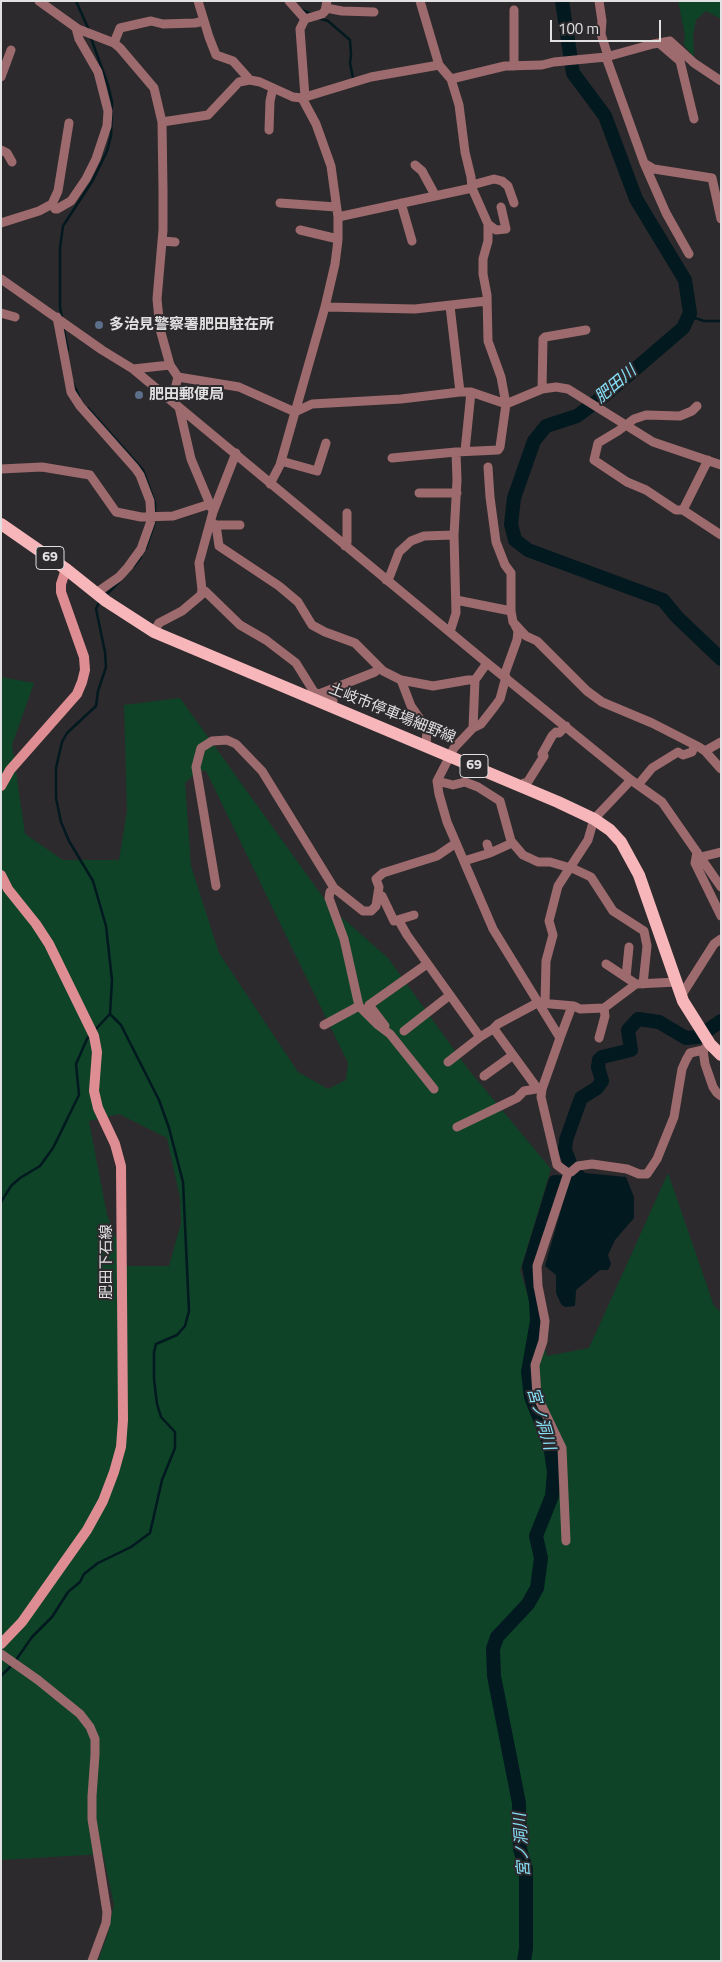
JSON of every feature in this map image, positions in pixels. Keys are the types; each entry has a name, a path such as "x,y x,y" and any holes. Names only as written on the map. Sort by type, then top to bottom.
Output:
{"main road":[{"name":"土岐市停車場細野線","path":"1,524 66,569 100,596 154,632 521,786 594,819 610,830 631,859 639,875 681,996 707,1047 721,1055"},
{"path":"1,786 10,770 77,694 82,682 85,670 84,657 61,592 61,584 66,569"},
{"name":"肥田下石線","path":"1,875 8,889 36,924 49,944 94,1036 97,1052 94,1091 98,1108 115,1144 121,1166 123,1420 120,1447 114,1472 103,1502 87,1530 22,1622 1,1644"}],"street":[{"path":"39,1 76,28 114,43 154,88 162,122 162,241 156,299 160,329 170,365 178,377 175,404 191,459 211,508 219,546 279,586 298,602 312,625 325,632 355,642 379,667 402,680 433,686 475,680"},
{"path":"198,1 216,55 233,60 250,80"},
{"path":"289,1 305,19"},
{"path":"392,458 461,451 498,450 506,404 501,377 488,341 483,259 488,242 488,224 472,186 465,152 459,105 450,78 439,65 420,1"},
{"path":"599,1 602,21 601,34 607,56 644,163 666,213 689,254"},
{"path":"270,484 281,461 325,307 335,264 338,239 338,217 331,166 316,124 304,98 304,60 300,36 303,22 305,19 322,14 326,5 342,11 374,12"},
{"path":"514,10 514,66"},
{"path":"114,43 120,28 151,21 163,24 204,21"},
{"path":"52,204 57,210 76,195 96,159 108,118 107,105 98,72 76,28"},
{"path":"450,78 505,66 542,65 607,56 670,41 694,63 721,81"},
{"path":"660,43 680,60 694,119"},
{"path":"1,77 11,50"},
{"path":"162,122 208,115 239,82 250,80 293,97 304,98 371,77 439,65"},
{"path":"269,130 270,101 273,88"},
{"path":"1,223 39,211 52,204 58,191 69,123"},
{"path":"1,150 7,153 12,162"},
{"path":"644,163 654,169 707,176 717,180 721,219"},
{"path":"415,165 422,171 435,196"},
{"path":"338,217 435,196 494,179 502,181 508,186 514,203"},
{"path":"280,203 336,208"},
{"path":"401,203 412,241"},
{"path":"488,224 496,230 506,229 501,207"},
{"path":"300,230 338,239"},
{"path":"162,241 175,242"},
{"path":"1,279 102,350 133,369 487,664 505,676 634,782 662,802 721,887"},
{"path":"325,307 415,309 487,301"},
{"path":"450,306 460,392"},
{"path":"1,313 15,318"},
{"path":"57,318 71,392 80,406 125,454 140,475 155,517 145,541 135,558 100,596"},
{"path":"542,389 543,339 545,337 586,330"},
{"path":"133,369 170,365"},
{"path":"178,377 239,387 295,412 312,404 401,399 460,392 471,392 506,404 542,389 556,387 568,389 653,442 721,465"},
{"path":"450,632 456,613 454,535 456,493 471,392"},
{"path":"697,406 692,411 680,416 641,416 634,419 598,443 594,460 627,482 646,490 676,510 683,510 721,535"},
{"path":"281,461 317,471 326,443"},
{"path":"211,508 236,453"},
{"path":"683,510 708,460"},
{"path":"488,466 496,542 511,574 512,622 526,636 537,641 587,691 602,702 652,723 695,745 705,751 721,769"},
{"path":"1,470 42,467 90,475 116,512 141,517 173,516 211,508"},
{"path":"419,493 456,493"},
{"path":"345,546 347,542 347,513"},
{"path":"213,523 240,525"},
{"path":"154,632 159,623 182,611 200,595 202,590 199,563 213,523"},
{"path":"386,580 389,578 399,552 411,541 424,536 454,535"},
{"path":"202,590 240,625 266,640 296,664 310,688 345,707 347,714"},
{"path":"456,600 511,611"},
{"path":"515,624 518,632 517,640 505,676 500,699 481,724 473,728 450,756 437,781 447,822 492,929 541,1003 560,1038"},
{"path":"473,728 475,680 487,664"},
{"path":"320,694 376,672 379,667"},
{"path":"402,680 411,706 427,729 426,746"},
{"path":"521,786 527,783 544,756 542,754 552,736 556,732 559,733 566,726"},
{"path":"216,886 196,767 201,748 212,741 227,740 236,744 262,771 334,888 363,911 371,911 376,906 378,894 376,879 383,874 437,856 456,843"},
{"path":"705,751 721,742"},
{"path":"541,1003 546,961 553,935 549,921 550,912 558,886 588,840 594,819 652,768 678,752 683,755 692,752 695,745"},
{"path":"437,781 453,785 465,782 478,787 500,801 512,843 523,855 534,860 556,864 591,876 613,910 644,931 647,946 639,984 604,1008 580,1008 541,1003 498,1024 494,1029 480,1037 448,1062"},
{"path":"464,861 490,854 512,843"},
{"path":"487,844 490,854"},
{"path":"699,855 721,852"},
{"path":"699,855 695,863 721,916"},
{"path":"334,888 330,892 329,898 344,939 359,1006 387,1032 434,1089"},
{"path":"378,894 382,896 394,921 414,915"},
{"path":"399,921 427,964 480,1037"},
{"path":"681,996 714,944 721,939"},
{"path":"626,977 629,947"},
{"path":"387,1032 387,1028 369,1005 427,964"},
{"path":"606,964 639,984 677,982"},
{"path":"404,1031 450,995"},
{"path":"324,1025 359,1006"},
{"path":"568,1173 557,1165 542,1105 540,1088 572,1006"},
{"path":"599,1038 605,1016 604,1008"},
{"path":"494,1029 540,1088"},
{"path":"566,1541 562,1448 537,1396 535,1365 543,1340 545,1320 538,1286 537,1266 568,1173 578,1166 592,1164 647,1174 657,1159 674,1117 682,1069 690,1053 707,1047 705,1064 713,1087 717,1094 721,1096"},
{"path":"484,1076 512,1054"},
{"path":"457,1127 517,1098 524,1091 540,1088"},
{"path":"1,1654 38,1680 80,1714 90,1727 95,1740 96,1755 92,1820 107,1912 106,1923 92,1961"}],"green space":[{"path":"678,1 721,1 721,19 706,11 696,20 693,35 694,57 684,45 685,35"},
{"path":"1,677 34,683 12,745 25,834 63,860 119,860 127,811 124,705 180,698 330,907 388,958 468,1069 551,1169 520,1271 547,1356 589,1348 668,1173 714,1306 721,1312 721,1961 98,1961 107,1936 114,1905 103,1854 1,1860","holes":["198,771 206,771 348,1063 346,1080 328,1089 298,1072 219,953 191,866 185,783","119,1114 167,1138 180,1198 181,1223 169,1266 127,1266 107,1215 89,1121"]}],"water":[{"path":"585,1173 626,1177 634,1197 634,1218 615,1240 608,1255 611,1264 608,1270 600,1270 576,1290 575,1306 565,1307 561,1304 556,1293 556,1275 545,1266 569,1182"}],"waterway":[{"path":"76,1 89,30"},
{"name":"肥田川","path":"562,1 573,73 605,116 636,199 685,280 690,313 683,328 605,395 577,416 546,426 534,441 514,498 511,524 515,540 528,550 663,600 677,617 721,659"},
{"path":"300,9 311,14"},
{"path":"318,18 328,21 350,40 350,63 353,78"},
{"path":"62,318 60,307 60,248 63,226 93,180 107,151 111,136 112,102 91,38"},
{"path":"689,316 704,321 721,321"},
{"path":"63,326 68,350"},
{"path":"73,383 79,396"},
{"path":"88,408 143,470 155,503 155,515"},
{"path":"146,548 155,522"},
{"path":"134,566 141,557"},
{"path":"106,595 123,578"},
{"path":"94,1031 110,1014 112,980 106,926 93,881 69,841 61,822 56,798 56,768 62,742 67,733 96,706 98,691 106,667 105,652 96,609 100,600"},
{"path":"16,1660 32,1637 52,1617 68,1592 80,1582 84,1574 98,1563 131,1547 150,1533 162,1480 175,1448 175,1432 161,1417 157,1404 154,1379 154,1352 156,1344 177,1335 185,1326 189,1311 183,1182 169,1128 159,1100 121,1025 110,1014"},
{"name":"宮ノ洞川","path":"524,1961 526,1948 526,1869 520,1849 519,1803 494,1676 493,1649 497,1637 528,1604 537,1588 541,1558 536,1536 552,1496 554,1472 551,1451 531,1397 528,1372 537,1321 536,1301 529,1267 555,1182 572,1183 580,1178 572,1168 565,1150 566,1140 581,1098 597,1088 602,1081 598,1067 599,1060 602,1057 631,1050 628,1030 638,1019 659,1022 686,1038 698,1037 721,1021"},
{"path":"1,1202 11,1186 40,1166 53,1148 79,1095 76,1064 90,1035"},
{"path":"1,1676 12,1665"}],"place":[{"name":"多治見警察署肥田駐在所","path":"99,325"},
{"name":"肥田郵便局","path":"139,395"}]}
